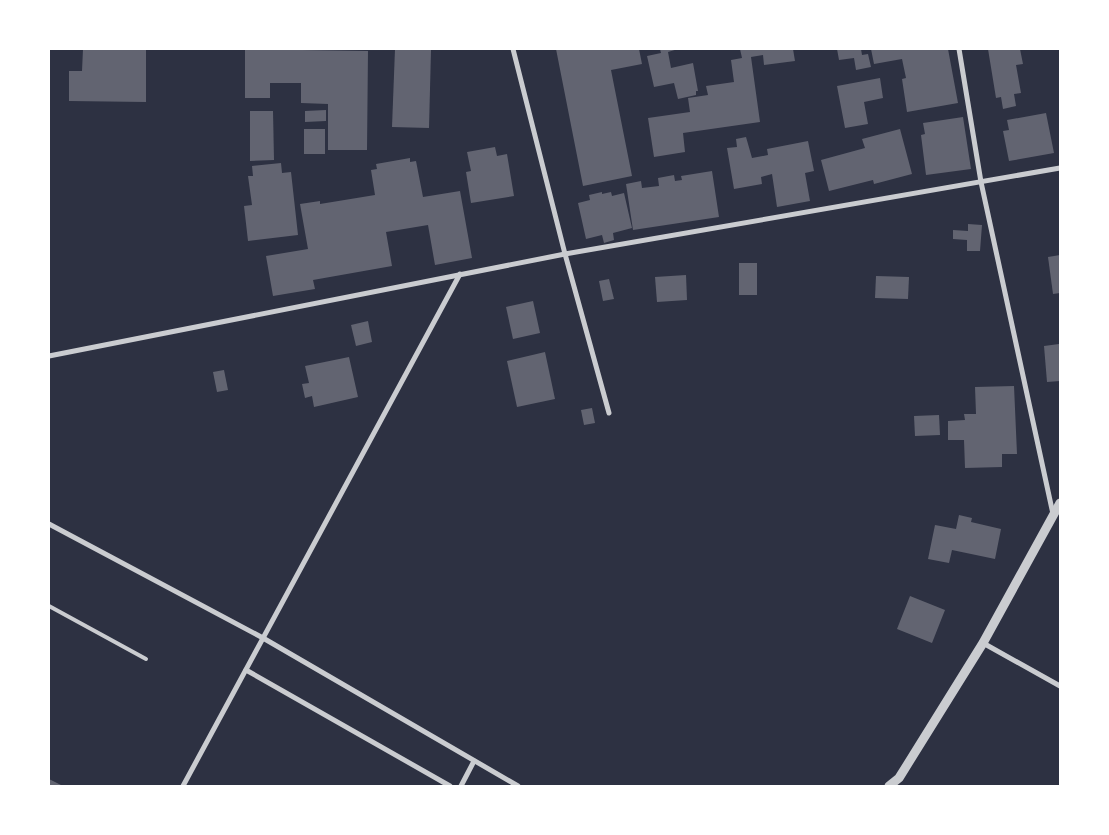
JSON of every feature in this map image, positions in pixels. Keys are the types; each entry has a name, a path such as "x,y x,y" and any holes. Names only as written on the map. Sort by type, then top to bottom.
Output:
{"street":[{"path":"513,49 565,254 609,413"},
{"path":"959,49 981,182 1053,515"},
{"path":"49,356 565,254 1060,168"},
{"path":"183,786 460,274"},
{"path":"889,786 898,782 983,643 1060,503"},
{"path":"49,524 263,638 518,786"},
{"path":"983,643 1060,686"},
{"path":"246,670 450,786"},
{"path":"461,786 474,761"}],"lane":[{"path":"49,606 146,659"}],"building":[{"path":"83,49 146,49 146,102 69,101 69,71 82,71"},
{"path":"245,49 368,51 367,150 328,150 328,104 301,103 301,83 270,83 270,98 245,98"},
{"path":"395,49 431,50 429,128 392,127"},
{"path":"556,49 639,49 642,64 611,70 632,176 583,186"},
{"path":"660,49 678,49 668,52 671,68 693,63 698,91 696,91 696,95 678,99 674,83 654,87 647,56 661,53"},
{"path":"740,49 793,49 795,61 764,65 763,55 751,57 760,122 683,133 685,152 654,157 648,118 690,112 688,98 708,95 706,86 734,82 731,60 742,58"},
{"path":"837,49 861,49 862,55 868,54 871,67 856,70 854,58 839,60"},
{"path":"871,49 948,49 958,103 907,112 902,79 906,78 902,59 874,64"},
{"path":"988,49 1020,49 1023,64 1016,65 1021,93 1014,94 1016,106 1003,109 1001,97 996,98"},
{"path":"880,78 883,98 864,102 868,124 845,128 837,86"},
{"path":"326,110 326,121 305,122 305,111"},
{"path":"250,111 273,111 274,160 250,161"},
{"path":"1046,113 1054,153 1009,161 1003,131 1009,130 1007,120"},
{"path":"963,117 971,169 926,175 921,135 925,134 923,123"},
{"path":"304,129 325,129 325,154 304,154"},
{"path":"900,129 912,174 874,184 873,180 829,191 821,160 865,148 862,139"},
{"path":"746,137 752,158 768,155 767,149 808,141 814,171 805,173 810,201 777,207 772,174 761,177 762,184 734,189 727,148 737,147 736,139"},
{"path":"495,147 497,156 507,154 514,196 471,203 466,172 471,171 467,152"},
{"path":"410,158 410,162 416,161 423,197 460,191 472,258 435,265 428,225 386,232 392,266 313,280 315,289 273,296 266,256 308,249 300,204 320,201 320,204 375,195 371,170 377,169 376,164"},
{"path":"281,163 282,173 291,172 298,235 248,241 244,206 252,205 248,176 253,176 252,166"},
{"path":"712,171 719,217 633,230 626,184 641,181 642,188 659,186 658,178 674,175 675,181 682,180 681,176"},
{"path":"602,192 602,194 611,192 612,196 624,193 632,228 613,233 614,240 604,243 602,235 586,239 578,203 590,200 589,195"},
{"path":"968,224 982,225 980,251 967,251 967,240 953,239 953,230 968,231"},
{"path":"1060,255 1060,293 1053,294 1048,257"},
{"path":"739,263 757,263 757,295 739,295"},
{"path":"686,275 687,300 657,302 655,277"},
{"path":"876,276 909,277 908,299 875,298"},
{"path":"609,279 614,299 603,301 599,281"},
{"path":"533,301 540,333 513,339 506,307"},
{"path":"368,321 372,342 356,346 351,325"},
{"path":"1059,344 1060,381 1047,382 1044,346"},
{"path":"545,352 555,399 517,407 507,361"},
{"path":"349,357 358,397 314,407 312,396 305,398 302,384 309,383 305,366"},
{"path":"224,370 228,390 217,392 213,372"},
{"path":"1014,386 1017,454 1002,454 1002,467 965,468 964,440 948,440 948,421 965,420 964,414 976,414 975,387"},
{"path":"592,408 595,423 584,425 581,410"},
{"path":"939,415 940,435 915,436 914,416"},
{"path":"959,515 972,518 971,522 1001,529 995,559 952,550 949,563 928,559 935,525 956,529"},
{"path":"910,596 945,610 932,643 897,629"},
{"path":"49,779 63,786 49,786"}]}
